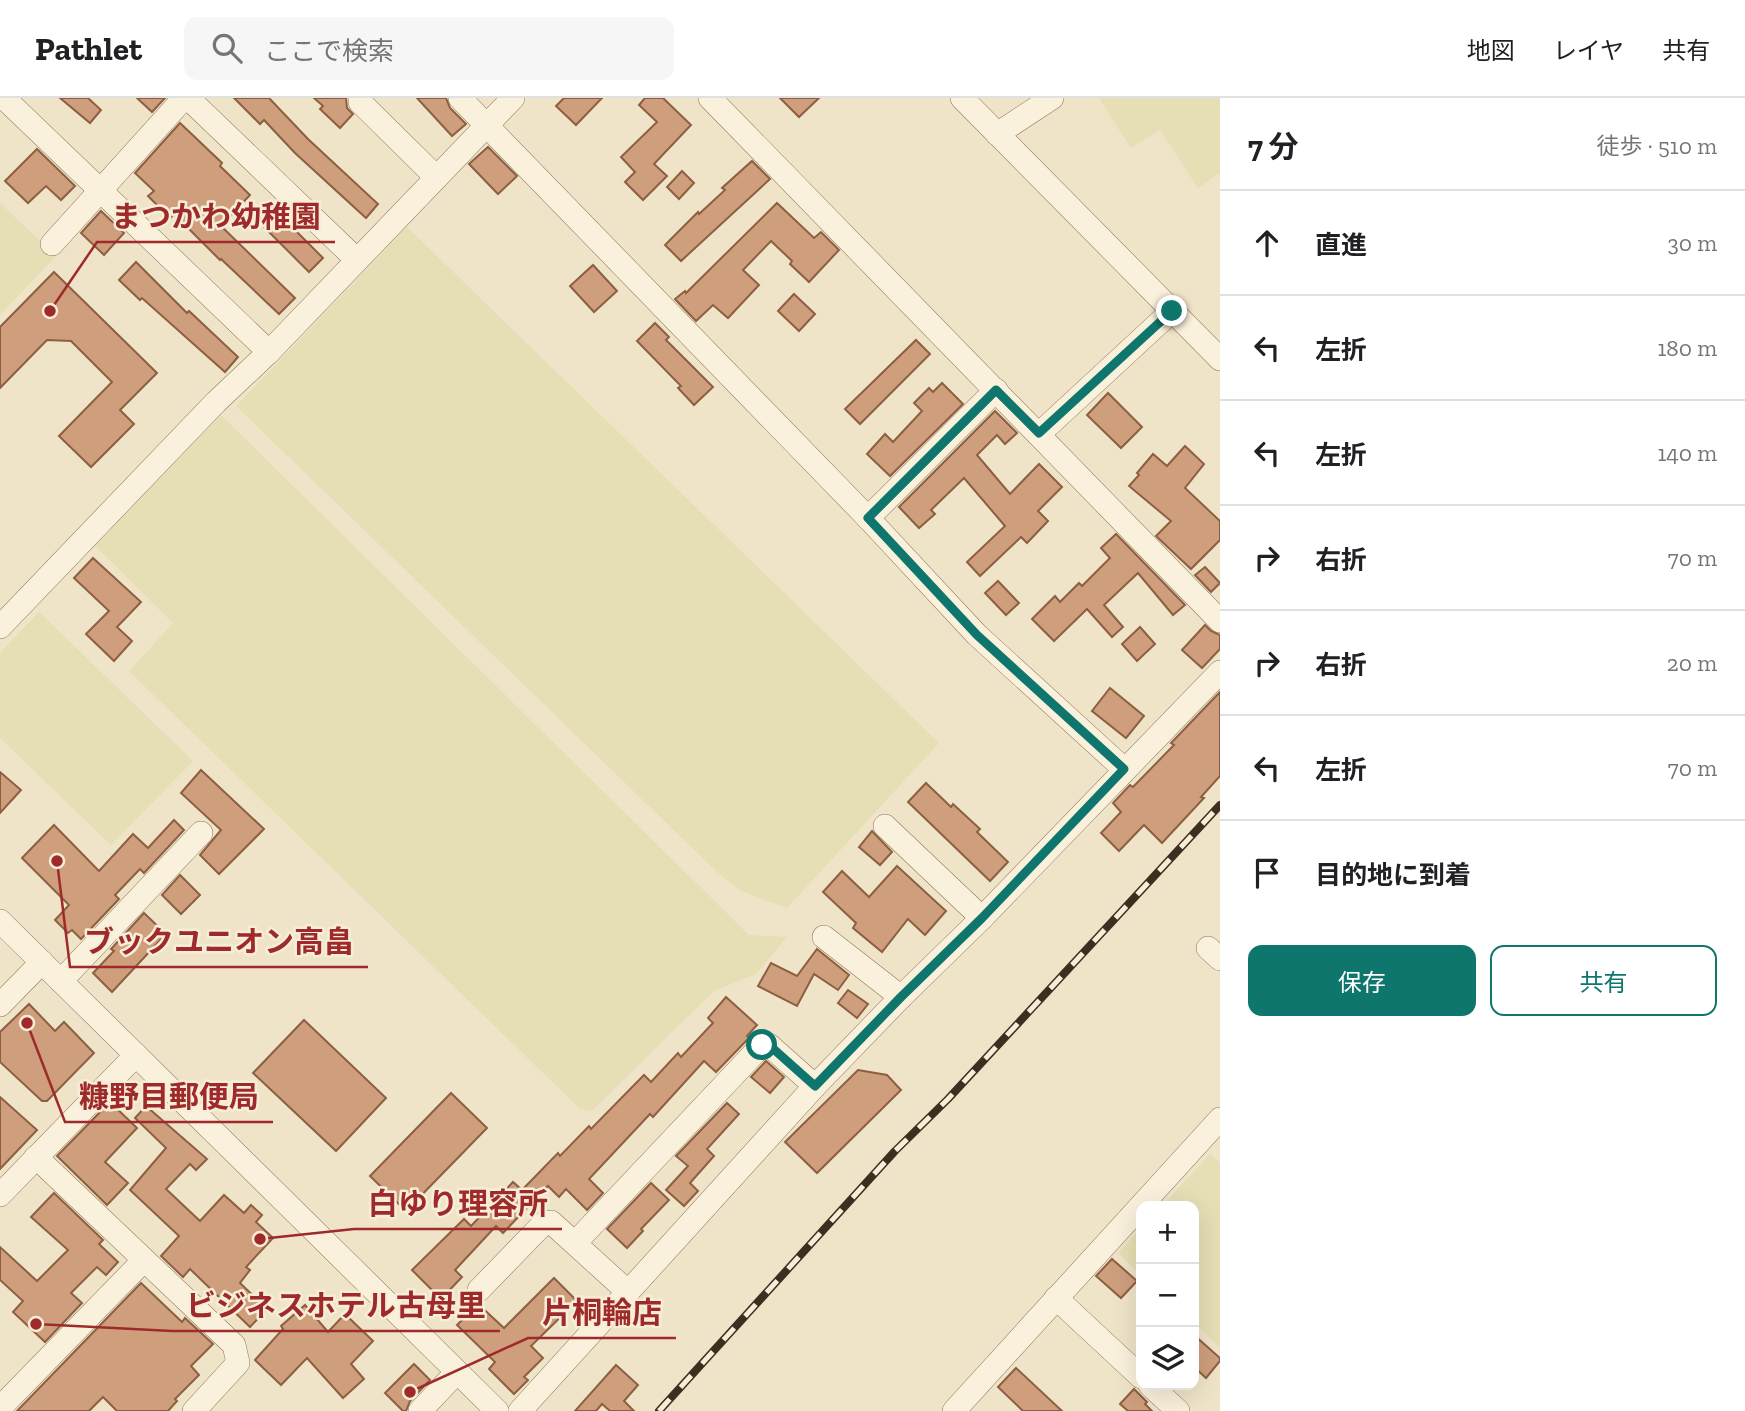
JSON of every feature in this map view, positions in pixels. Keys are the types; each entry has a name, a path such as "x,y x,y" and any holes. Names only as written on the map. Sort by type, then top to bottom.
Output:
{"street":[{"path":"4,98 269,352"},
{"path":"52,244 186,98 357,260"},
{"path":"360,98 360,102 436,177"},
{"path":"460,98 868,518 977,635 1124,769"},
{"path":"0,627 513,98"},
{"path":"710,98 1220,621"},
{"path":"962,98 1220,359"},
{"path":"997,134 1052,98"},
{"path":"1039,433 1172,311"},
{"path":"868,518 996,390"},
{"path":"520,1411 626,1291 815,1086 1220,672"},
{"path":"885,826 982,918"},
{"path":"61,981 201,833"},
{"path":"0,922 497,1411"},
{"path":"824,937 901,997"},
{"path":"0,1005 42,962"},
{"path":"575,1243 762,1045 769,1045 815,1086"},
{"path":"0,1195 136,1055"},
{"path":"954,1411 1220,1119"},
{"path":"36,1157 234,1345 237,1363 194,1411"},
{"path":"479,1290 543,1224 551,1222 626,1291"},
{"path":"4,1394 144,1260"},
{"path":"1056,1298 1136,1372"},
{"path":"420,1411 457,1372"},
{"path":"1155,1390 1178,1411"}],"shaded area":[{"path":"1099,98 1220,98 1220,173 1198,188 1160,130 1131,148"},
{"path":"0,203 56,256 0,315"},
{"path":"407,227 939,743 787,908 741,891 717,872 236,406"},
{"path":"221,415 749,935 787,937 756,974 714,991 592,1111 580,1109 129,671 173,623 95,546"},
{"path":"39,612 193,761 111,845 0,738 0,653"},
{"path":"1210,1154 1220,1163 1220,1347 1199,1328 1199,1201 1167,1201"},
{"path":"1136,1233 1136,1270 1118,1253"}],"building":[{"path":"60,98 88,98 101,110 90,123"},
{"path":"137,98 165,98 152,112"},
{"path":"234,98 269,98 308,139 378,204 366,218 295,153 264,120 260,124"},
{"path":"314,98 346,98 347,108 353,114 340,128 320,109 323,106"},
{"path":"417,98 446,98 450,108 466,124 452,136"},
{"path":"564,98 602,98 576,125 556,106"},
{"path":"645,98 663,98 691,125 654,164 667,176 643,200 625,182 635,172 621,157 657,122 639,105"},
{"path":"780,98 819,98 799,117"},
{"path":"180,123 222,163 220,166 250,195 221,226 295,298 279,314 174,214 170,218 148,196 154,191 135,173"},
{"path":"488,147 517,176 498,194 469,164"},
{"path":"37,149 75,186 61,200 46,186 28,203 5,181"},
{"path":"752,161 770,179 681,261 665,245 725,190 722,188"},
{"path":"682,171 694,183 679,199 667,187"},
{"path":"777,203 814,238 821,232 839,250 809,282 771,241 743,270 759,285 728,318 713,305 696,321 675,299 685,291 686,293"},
{"path":"101,211 124,233 104,255 81,233"},
{"path":"277,212 323,258 309,272 263,226"},
{"path":"136,262 187,313 189,311 238,357 225,372 119,280"},
{"path":"593,265 617,291 594,312 570,286"},
{"path":"54,272 157,373 120,410 134,424 91,467 59,436 112,382 71,341 47,340 0,388 0,327"},
{"path":"794,294 815,314 799,331 778,311"},
{"path":"655,323 669,337 666,340 713,387 694,405 678,388 681,386 637,341"},
{"path":"916,340 930,354 860,424 845,409"},
{"path":"942,383 963,404 890,476 867,454 885,434 893,442 922,411 914,403 929,388 933,392"},
{"path":"1108,393 1142,427 1121,448 1087,415"},
{"path":"995,411 1017,433 1005,444 997,435 977,455 1010,494 1039,464 1062,487 1038,511 1048,521 1027,543 1021,537 980,576 967,562 1005,526 964,478 931,510 935,514 919,528 899,507"},
{"path":"1185,446 1204,464 1185,488 1220,521 1220,540 1191,569 1156,536 1171,521 1129,486 1153,454 1167,466"},
{"path":"1116,534 1185,605 1173,615 1138,573 1104,605 1123,627 1112,637 1087,609 1054,641 1032,619 1055,596 1060,602 1079,583 1082,586 1110,558 1101,548"},
{"path":"93,558 141,602 117,627 132,641 114,661 86,634 109,611 74,578"},
{"path":"1205,567 1220,583 1211,592 1195,575"},
{"path":"998,581 1019,603 1006,615 985,593"},
{"path":"1205,625 1220,635 1220,649 1202,668 1182,650"},
{"path":"1140,627 1155,644 1137,661 1122,644"},
{"path":"1110,688 1144,716 1126,738 1092,711"},
{"path":"1220,692 1220,776 1201,797 1204,798 1162,843 1144,825 1119,851 1101,833 1121,812 1113,803 1130,785 1133,787 1174,745 1171,743"},
{"path":"201,770 264,829 219,874 200,855 221,830 181,793"},
{"path":"0,772 21,790 0,813"},
{"path":"926,783 980,829 977,832 1008,862 990,881 908,802"},
{"path":"174,820 184,830 144,873 140,869 115,895 119,899 81,939 72,930 68,933 55,920 69,905 22,858 54,825 99,871 133,834 148,848"},
{"path":"872,831 892,852 880,865 859,847"},
{"path":"897,866 946,911 925,935 908,919 882,952 853,928 856,923 823,892 842,871 869,897"},
{"path":"180,875 200,895 181,914 162,895"},
{"path":"144,913 166,934 112,992 93,973"},
{"path":"817,949 849,975 838,990 814,974 797,1006 758,986 771,963 797,976"},
{"path":"848,990 868,1004 857,1018 838,1003"},
{"path":"726,997 757,1025 747,1036 749,1038 716,1072 704,1061 653,1117 650,1114 589,1179 603,1193 587,1210 566,1189 559,1197 548,1186 503,1233 496,1226 455,1270 462,1277 441,1299 412,1270 464,1219 471,1226 513,1182 522,1190 558,1153 560,1156 589,1126 591,1129 644,1075 651,1082 678,1053 681,1057 713,1023 708,1018"},
{"path":"29,1004 55,1031 64,1022 94,1053 47,1101 42,1101 0,1062 0,1032"},
{"path":"304,1020 386,1098 336,1151 253,1073"},
{"path":"766,1061 784,1077 770,1093 751,1077"},
{"path":"858,1070 887,1075 901,1090 817,1173 785,1142"},
{"path":"451,1093 487,1128 406,1211 370,1176"},
{"path":"0,1097 37,1130 0,1169"},
{"path":"110,1102 137,1128 105,1162 128,1183 107,1205 57,1156"},
{"path":"727,1103 739,1114 707,1149 714,1156 690,1183 698,1191 684,1206 666,1190 688,1166 676,1156"},
{"path":"146,1106 207,1159 196,1170 190,1164 166,1189 200,1221 224,1195 244,1213 251,1205 262,1215 256,1222 273,1238 246,1267 250,1270 240,1283 267,1309 250,1327 190,1269 183,1277 161,1256 179,1236 130,1190 166,1148 135,1118"},
{"path":"651,1183 669,1200 627,1248 607,1229"},
{"path":"54,1193 103,1240 99,1244 118,1262 106,1275 97,1267 71,1293 82,1303 45,1342 13,1312 23,1301 0,1280 0,1247 37,1281 68,1250 31,1217"},
{"path":"1112,1259 1136,1282 1121,1298 1096,1276"},
{"path":"554,1278 577,1301 531,1346 543,1358 524,1377 528,1380 514,1394 489,1369 495,1362 457,1325 478,1304 504,1328"},
{"path":"141,1283 182,1322 185,1318 213,1344 191,1366 199,1375 175,1399 177,1401 168,1411 117,1411 103,1397 89,1411 17,1411"},
{"path":"305,1305 328,1332 345,1314 373,1341 351,1364 364,1379 343,1398 307,1358 281,1385 255,1360 283,1329 281,1326"},
{"path":"1199,1339 1220,1358 1206,1378 1199,1372"},
{"path":"414,1364 430,1380 410,1401 406,1411 403,1411 385,1393"},
{"path":"616,1365 638,1385 624,1401 634,1411 610,1411 602,1404 596,1411 575,1411"},
{"path":"1016,1368 1062,1411 1023,1411 998,1387"},
{"path":"1134,1389 1152,1411 1128,1411 1120,1404"}],"railway":[{"path":"659,1411 895,1151 948,1099 1220,805"}],"place":[{"name":"まつかわ幼稚園","path":"50,311"},
{"name":"ブックユニオン高畠","path":"57,861"},
{"name":"糠野目郵便局","path":"27,1023"},
{"name":"白ゆり理容所","path":"260,1239"},
{"name":"ビジネスホテル古母里","path":"36,1324"},
{"name":"片桐輪店","path":"410,1392"}],"route":[{"path":"762,1045 769,1045 815,1086 982,918 1124,769 977,635 868,518 996,390 1039,433 1172,311"}]}
